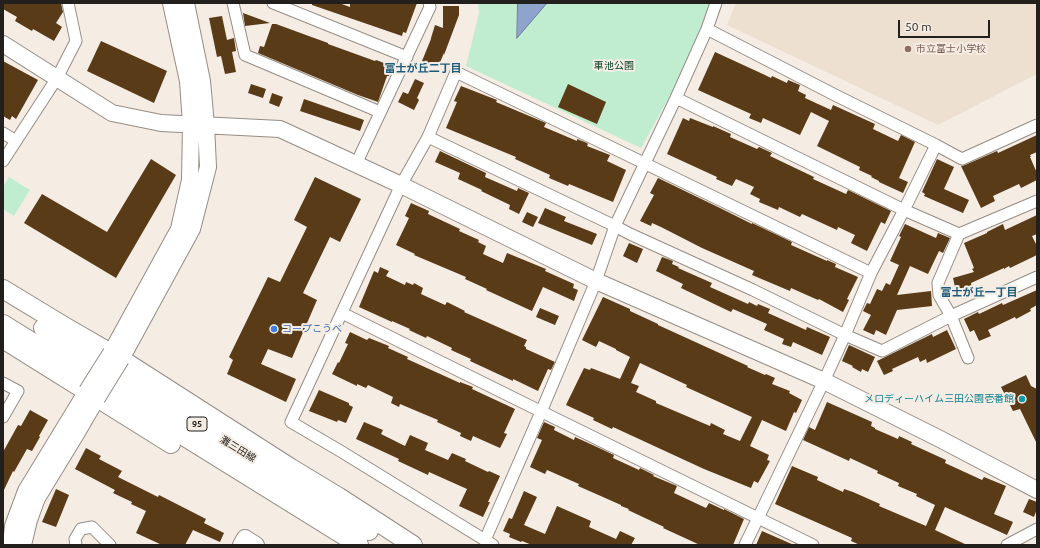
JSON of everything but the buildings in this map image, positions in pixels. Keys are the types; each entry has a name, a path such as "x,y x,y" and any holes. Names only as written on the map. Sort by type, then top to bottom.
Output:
{"main road":[{"name":"95","path":"3,289 116,356 413,545"},
{"name":"灘三田線","path":"3,303 391,545"},
{"name":"灘三田線","path":"3,324 359,545"},
{"path":"3,339 335,545"}],"street":[{"path":"3,161 57,78 76,41 68,3"},
{"path":"12,545 13,526 26,491 92,395 192,229 208,166 171,3"},
{"path":"186,3 202,81 198,125"},
{"path":"233,3 245,55 380,112"},
{"path":"274,3 301,8 407,57"},
{"path":"356,164 430,7 429,3"},
{"path":"716,3 707,29 676,98 645,163 616,226 596,281 541,412 489,543 355,459 291,422 401,185 428,137 456,72 645,163 871,272"},
{"path":"707,29 936,144 962,159 1037,125"},
{"path":"3,44 112,113 161,123 280,129 401,185 596,281 824,381 940,439 1037,490"},
{"path":"676,98 904,210 959,234"},
{"path":"3,133 16,141"},
{"path":"428,137 630,234 753,290 844,335 882,351 951,316 1037,277"},
{"path":"745,545 824,381 871,272 904,210 936,144"},
{"path":"968,358 951,316 939,295 938,283 959,234 1037,201"},
{"path":"342,313 813,545"},
{"path":"3,382 18,391 3,417"},
{"path":"23,545 29,520 37,498 76,434 92,395"},
{"path":"76,545 75,539 81,529 92,527 110,545"},
{"path":"1007,545 1037,529"},
{"path":"241,545 245,538 256,545"}],"shaded area":[{"name":"市立富士小学校","path":"736,3 1037,3 1037,74 938,125 727,25"}],"green space":[{"name":"車池公園","path":"478,3 712,3 707,29 641,148 466,66 479,13"},
{"path":"9,177 30,190 14,216 3,209 3,187"}],"water":[{"path":"518,3 547,3 517,38"}],"place":[{"name":"市立富士小学校","path":"908,49"},
{"name":"コープこうべ","path":"274,329"},
{"name":"メロディーハイム三田公園壱番館","path":"1022,399"}],"district":[{"name":"富士が丘二丁目","path":"423,68"},
{"name":"富士が丘一丁目","path":"979,292"}]}
